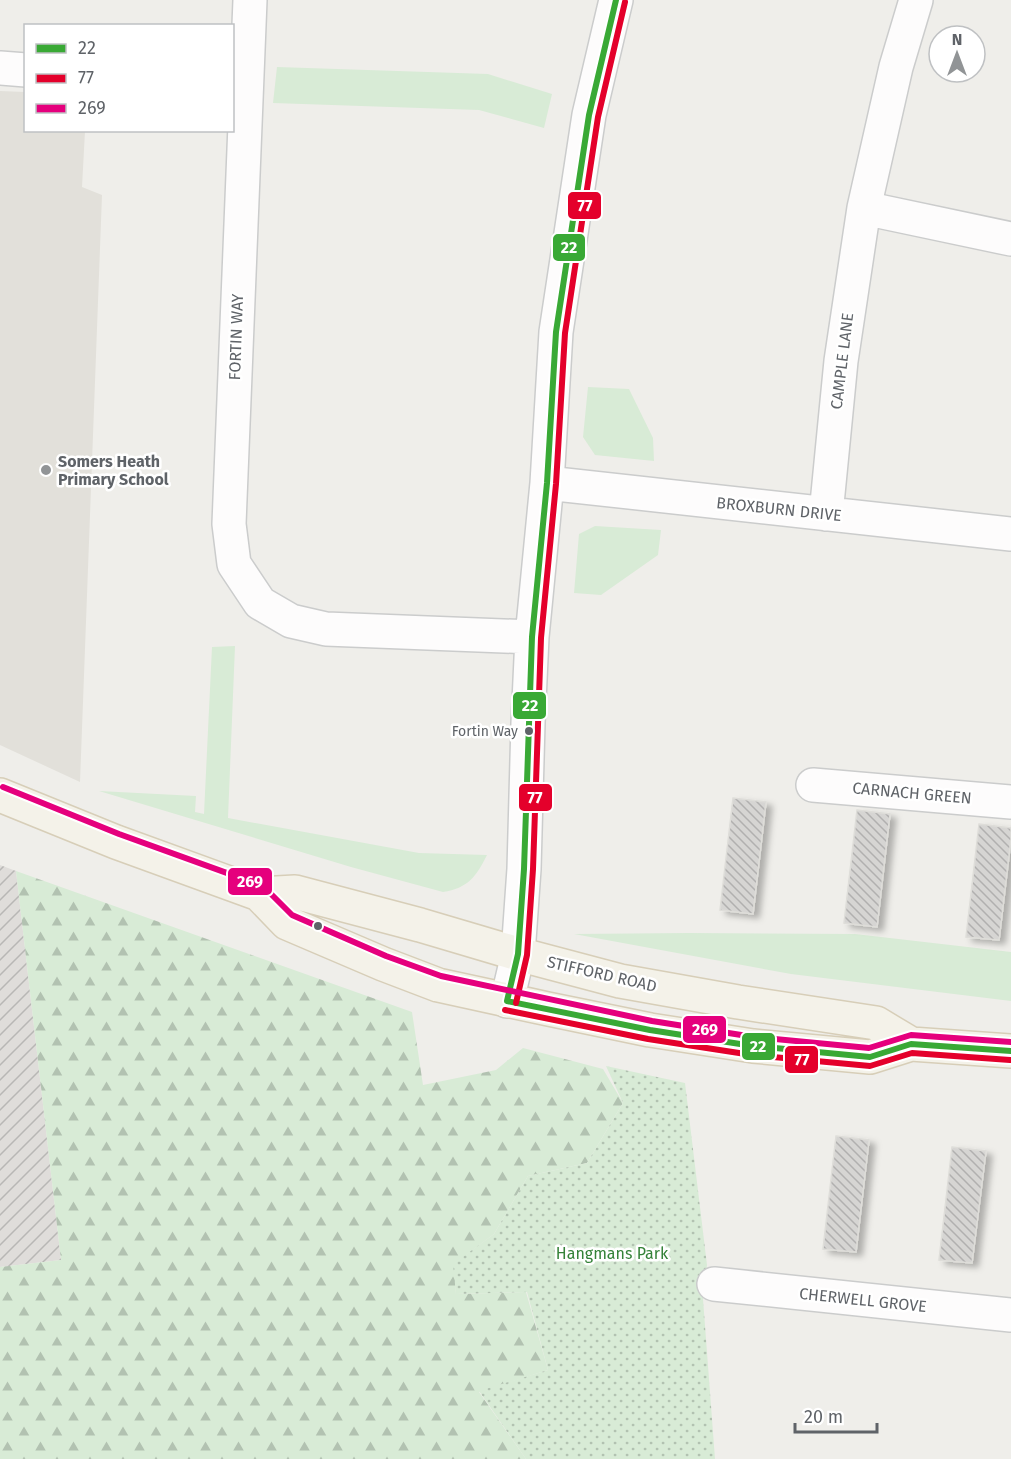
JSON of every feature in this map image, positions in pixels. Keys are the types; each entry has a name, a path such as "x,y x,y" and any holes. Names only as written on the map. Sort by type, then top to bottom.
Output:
{"main road":[{"name":"STIFFORD ROAD","path":"0,795 116,842 259,894 295,892 620,981 876,1023 911,1044"},
{"name":"STIFFORD ROAD","path":"259,894 287,923 298,928 438,985 507,1001 650,1030 753,1046 870,1057 911,1044 1011,1051"}],"street":[{"name":"FORTIN WAY","path":"250,0 239,83 229,524 234,564 260,603 291,621 326,628 532,637"},
{"path":"507,1001 518,954 524,869 532,637 547,483 555,332 589,115 616,0"},
{"name":"CAMPLE LANE","path":"826,514 841,360 864,208 896,67 916,0"},
{"path":"0,68 24,70"},
{"path":"864,208 1011,239"},
{"name":"BROXBURN DRIVE","path":"547,483 1011,534"},
{"name":"CARNACH GREEN","path":"813,785 1011,802"},
{"name":"CHERWELL GROVE","path":"714,1284 1011,1315"}],"shaded area":[{"name":"Somers Heath Primary School","path":"0,91 24,92 24,132 85,132 82,187 102,195 80,782 0,745"},
{"path":"0,865 16,871 61,1260 0,1267"}],"green space":[{"path":"277,67 488,74 552,94 544,128 479,110 273,103"},
{"path":"588,387 629,389 653,438 654,461 595,455 583,437"},
{"path":"595,526 661,530 658,555 601,595 574,593 579,534"},
{"path":"235,646 228,818 419,853 487,855 479,870 470,880 459,888 443,892 351,867 99,791 196,796 195,812 204,814 212,647"},
{"path":"16,871 412,1012 423,1085 496,1070 523,1048 603,1069 623,1103 587,1163 528,1176 494,1234 454,1264 456,1294 526,1292 548,1370 479,1392 526,1459 0,1459 0,1267 61,1260"},
{"path":"574,934 855,934 1011,952 1011,1001 791,974"},
{"name":"Hangmans Park","path":"606,1066 685,1083 707,1265 703,1299 715,1459 526,1459 479,1391 548,1370 527,1292 456,1294 453,1264 494,1234 528,1176 587,1163 623,1103"}],"building":[{"path":"733,798 766,802 753,914 720,910"},
{"path":"857,810 890,814 877,927 844,923"},
{"path":"979,824 1011,828 999,940 966,937"},
{"path":"836,1136 869,1140 856,1252 823,1249"},
{"path":"952,1147 986,1151 972,1263 939,1260"}],"transit line":[{"name":"22","path":"507,1001 518,954 524,869 532,637 547,483 556,332 589,115 616,0"},
{"name":"77","path":"516,1003 527,955 533,869 541,638 556,484 565,333 598,117 625,2"},
{"name":"269","path":"3,787 119,834 263,886 292,915 386,956 441,976 652,1021 754,1037 869,1048 911,1035 1011,1042"},
{"name":"22","path":"507,1001 650,1030 753,1046 870,1057 911,1044 1011,1051"},
{"name":"77","path":"505,1010 648,1039 752,1055 870,1066 912,1053 1010,1060"}],"place":[{"name":"Somers Heath Primary School","path":"46,470"},
{"name":"Fortin Way","path":"529,731"}]}
